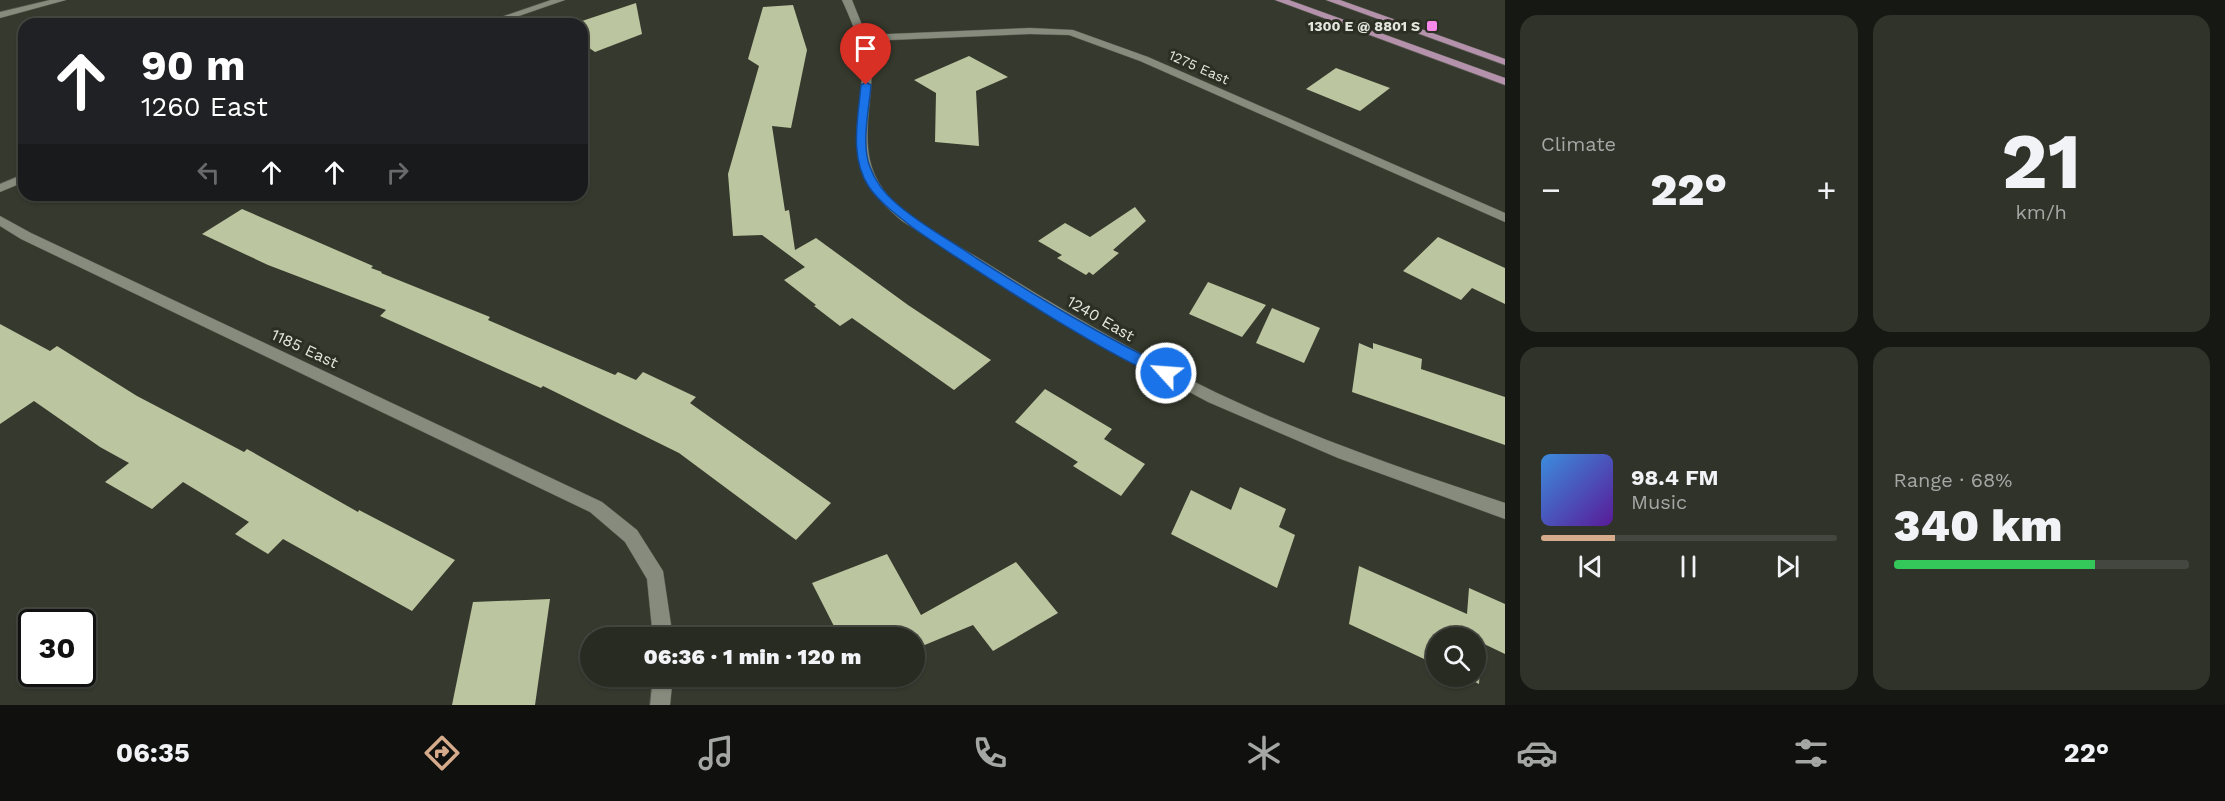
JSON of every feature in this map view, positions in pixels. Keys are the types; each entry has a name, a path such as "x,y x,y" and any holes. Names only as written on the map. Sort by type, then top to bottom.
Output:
{"main road":[{"path":"1280,0 1505,82"},
{"path":"1331,0 1505,62"}],"street":[{"path":"0,15 61,0"},
{"path":"504,18 560,0"},
{"name":"1240 East","path":"847,0 862,38 867,65 861,146 864,165 874,186 892,206 1028,297 1124,353 1248,414 1405,477 1505,511"},
{"name":"1275 East","path":"862,38 1030,31 1070,32 1144,59 1505,218"},
{"path":"0,188 18,180"},
{"name":"1185 East","path":"0,220 26,236 596,507 631,536 656,577 662,627"},
{"path":"660,705 662,687"}],"building":[{"path":"636,3 642,34 595,52 588,47 588,19"},
{"path":"793,5 807,50 791,128 772,126 785,211 789,210 795,250 816,238 908,305 991,360 954,390 852,318 840,326 814,306 816,305 784,280 805,267 762,235 733,236 728,174 759,66 748,59 763,7"},
{"path":"969,56 1008,77 976,91 979,146 935,142 936,93 914,80"},
{"path":"1336,68 1390,88 1360,111 1306,89"},
{"path":"1135,207 1146,221 1113,250 1119,253 1093,275 1089,272 1086,275 1057,258 1062,255 1038,241 1065,223 1090,237"},
{"path":"242,209 373,266 371,268 381,273 490,317 488,320 615,375 618,372 636,380 643,372 696,397 690,403 831,503 796,540 679,453 543,386 541,388 380,316 386,310 268,265 202,234"},
{"path":"1438,237 1505,268 1505,304 1472,288 1461,300 1403,271"},
{"path":"1208,282 1266,305 1242,337 1189,314"},
{"path":"1272,308 1320,328 1304,363 1256,343"},
{"path":"0,324 50,351 57,346 137,396 244,452 247,449 358,512 359,510 455,560 412,611 283,539 268,554 235,534 249,522 183,482 152,509 105,482 129,463 100,447 34,401 0,424"},
{"path":"1359,343 1373,349 1373,343 1422,359 1421,369 1505,397 1505,445 1352,392"},
{"path":"1045,389 1112,429 1104,439 1145,464 1121,496 1073,466 1078,462 1015,422"},
{"path":"1240,487 1286,509 1279,527 1295,535 1277,588 1171,534 1191,490 1231,510"},
{"path":"887,554 921,615 1016,562 1058,613 993,651 973,625 925,645 925,627 834,627 812,583"},
{"path":"1359,566 1467,614 1469,588 1505,604 1505,654 1486,645 1486,627 1426,627 1426,660 1349,624"},
{"path":"550,599 535,705 452,705 473,602"}],"place":[{"name":"1300 E @ 8801 S","path":"1432,26"}],"route":[{"path":"866,85 861,146 864,165 874,186 892,206 1028,297 1124,353 1166,373"}]}
